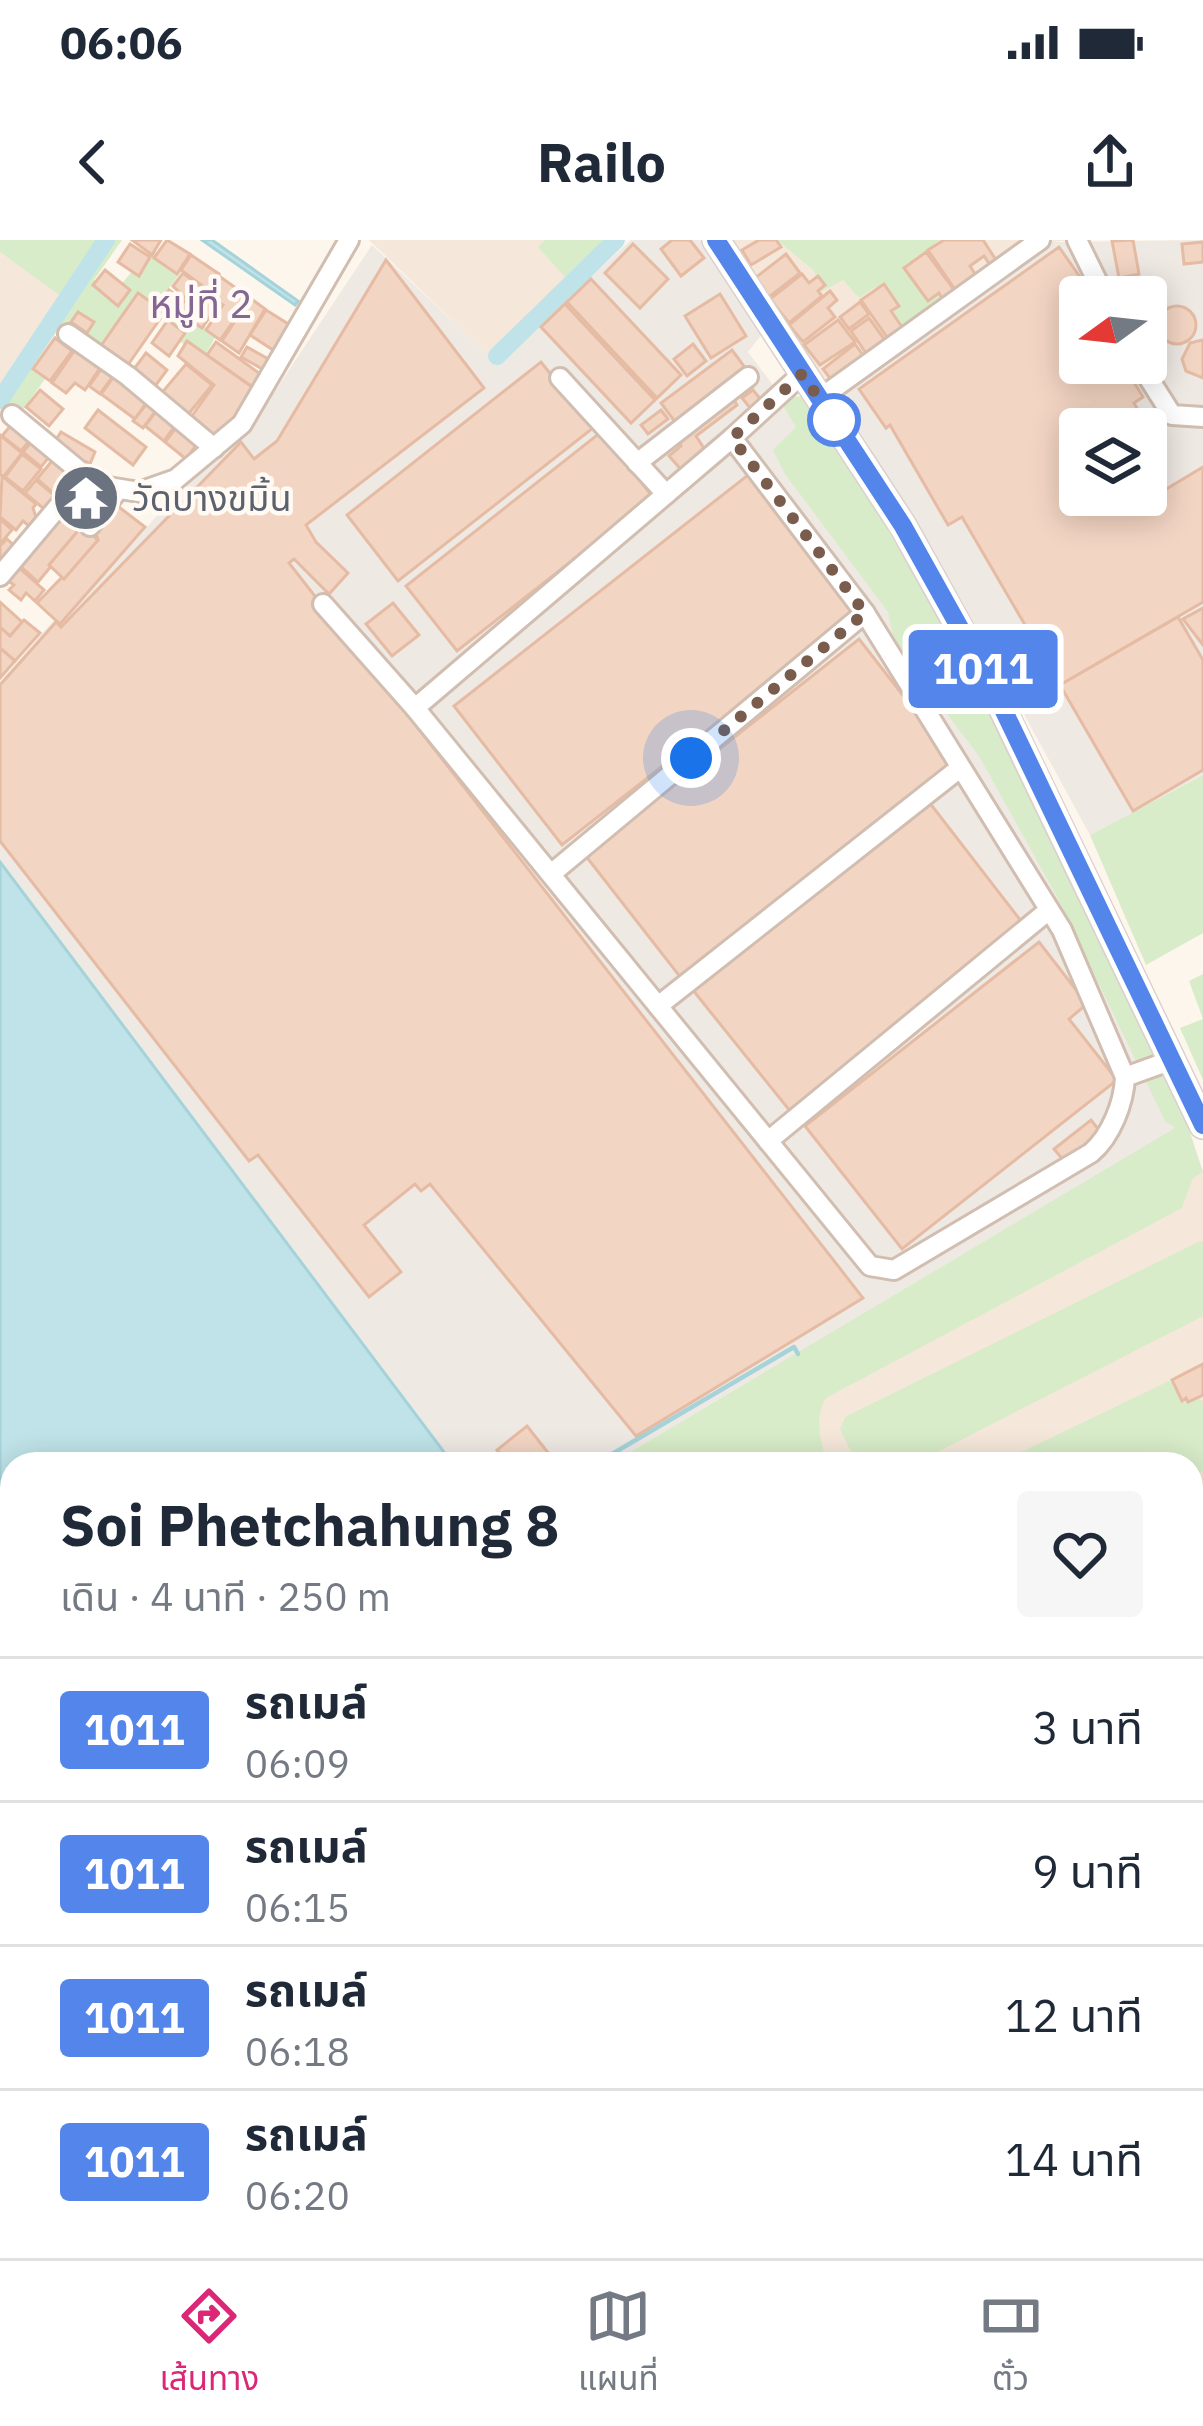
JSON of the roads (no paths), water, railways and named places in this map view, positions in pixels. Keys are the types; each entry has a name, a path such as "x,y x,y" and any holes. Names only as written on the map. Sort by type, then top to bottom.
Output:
{"main road":[{"path":"716,240 903,526 990,682 1203,1125"}],"street":[{"path":"12,415 85,476 118,490 139,492 166,486 233,435 349,240"},
{"path":"819,399 1040,240"},
{"path":"1077,240 1095,276"},
{"path":"68,334 128,376 214,448"},
{"path":"415,708 802,374"},
{"path":"637,463 748,377"},
{"path":"560,378 666,494"},
{"path":"1152,384 1172,416 1203,417"},
{"path":"323,604 415,708 870,1266 894,1270 1091,1154 1107,1138 1125,1077 1062,931 865,613 732,438"},
{"path":"0,576 85,476"},
{"path":"90,526 118,490"},
{"path":"551,874 865,613"},
{"path":"658,1006 960,768"},
{"path":"768,1141 1049,910"},
{"path":"1125,1077 1172,1060"}],"water":[{"path":"202,240 212,240 298,301 295,305"},
{"path":"0,862 444,1452 0,1452"}],"waterway":[{"path":"0,400 106,240"},
{"path":"497,356 616,240"},
{"path":"615,1452 794,1347 798,1354"}],"place":[{"name":"วัดบางขมิ้น","path":"86,498"}],"district":[{"name":"หมู่ที่ 2","path":"201,304"}]}
